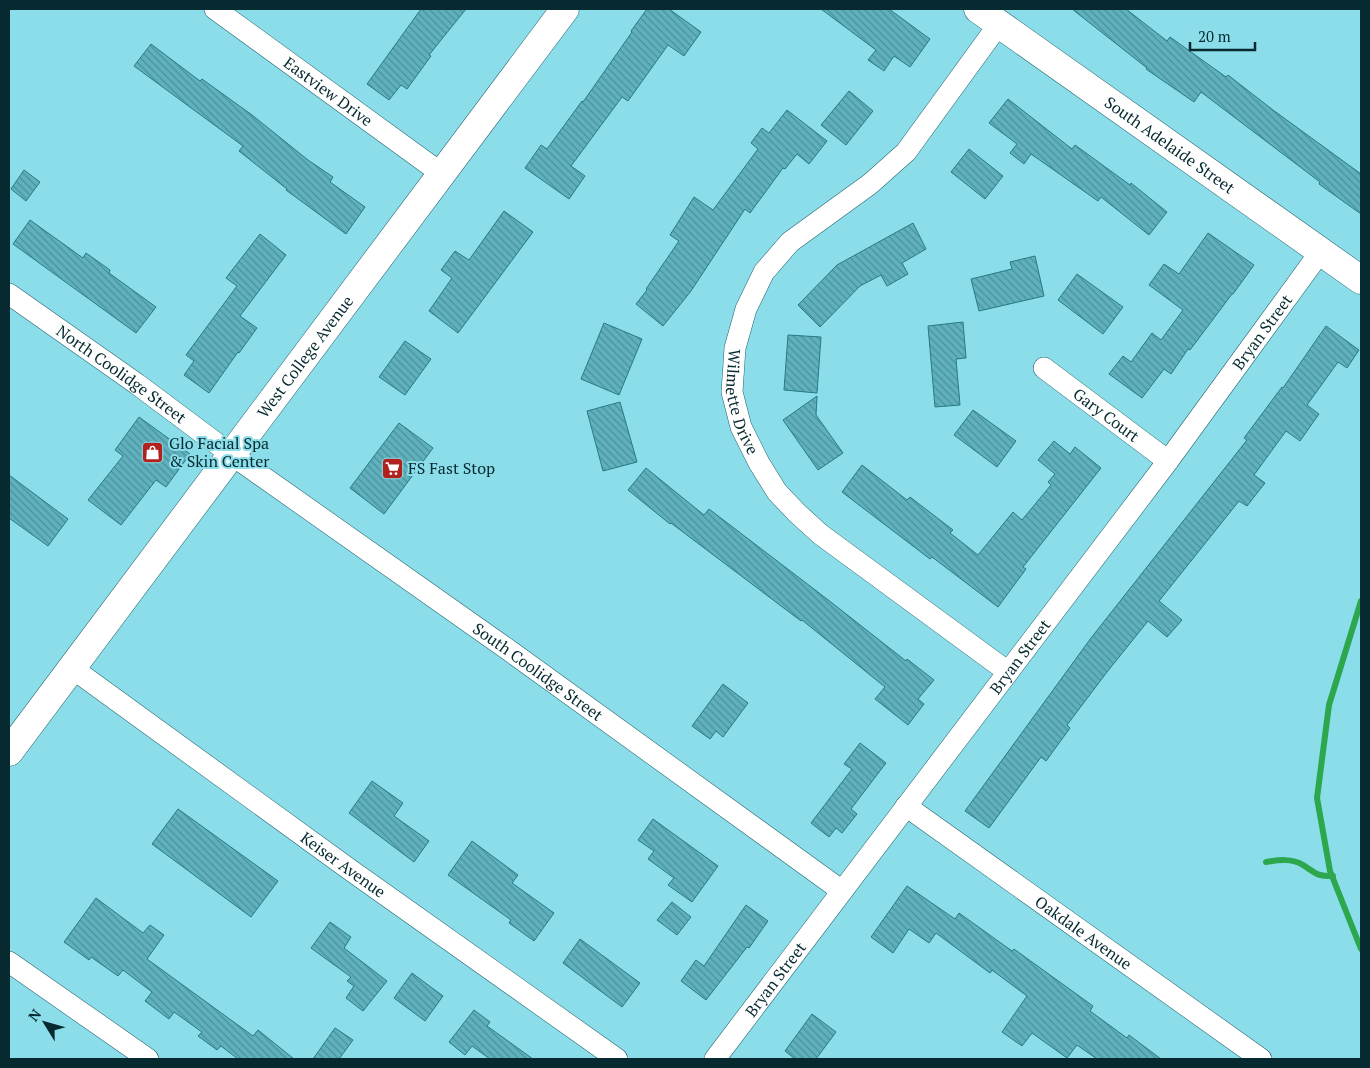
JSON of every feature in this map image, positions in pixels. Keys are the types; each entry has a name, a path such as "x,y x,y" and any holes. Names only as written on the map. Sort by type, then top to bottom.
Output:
{"main road":[{"name":"West College Avenue","path":"9,752 565,9"},
{"name":"South Adelaide Street","path":"989,17 1361,280"}],"street":[{"name":"Eastview Drive","path":"215,9 442,174"},
{"name":"Wilmette Drive","path":"989,17 906,152 870,184 790,242 764,272 746,309 735,348 732,392 741,427 759,463 777,492 797,513 820,534 1008,672"},
{"name":"Bryan Street","path":"715,1059 1168,461 1321,251"},
{"name":"North Coolidge Street","path":"9,294 137,384 232,455"},
{"name":"Gary Court","path":"1044,368 1168,461"},
{"name":"South Coolidge Street","path":"232,455 510,651 842,891"},
{"name":"Keiser Avenue","path":"72,668 349,869 617,1059"},
{"name":"Oakdale Avenue","path":"906,806 1261,1059"},
{"path":"9,962 148,1059"}],"building":[{"path":"421,9 466,9 429,55 431,56 407,89 401,85 389,100 367,84"},
{"path":"647,9 669,9 701,32 684,56 668,45 628,101 622,97 571,166 585,176 569,199 525,168 541,145 547,149 583,102"},
{"path":"821,9 889,9 930,39 910,67 894,56 884,71 868,60 876,50"},
{"path":"1072,9 1126,9 1167,41 1170,37 1226,77 1228,75 1361,174 1361,214 1319,184 1320,182 1201,92 1194,102 1146,69"},
{"path":"151,44 200,81 202,79 252,115 308,160 333,177 330,182 365,207 346,234 286,190 239,151 243,146 134,66"},
{"path":"849,91 873,111 846,145 821,125"},
{"path":"1008,99 1072,149 1075,145 1130,185 1131,183 1167,212 1149,235 1101,197 1098,201 1031,154 1024,164 1010,153 1017,144 989,123"},
{"path":"787,110 827,141 809,164 797,154 785,169 783,168 750,213 745,209 691,291 663,326 636,304 679,241 670,235 694,197 713,210 758,149 751,143 762,128 769,133"},
{"path":"969,149 1003,176 985,199 951,172"},
{"path":"24,170 40,182 26,201 11,189"},
{"path":"504,211 533,232 458,333 429,311 452,278 441,270 455,251 469,260"},
{"path":"30,220 83,258 86,253 110,270 109,273 156,307 136,333 13,244"},
{"path":"913,223 926,249 902,263 908,274 887,286 881,275 860,286 820,327 798,305 837,265"},
{"path":"1208,233 1254,265 1190,350 1188,349 1171,374 1164,369 1142,398 1109,374 1123,356 1131,362 1152,333 1161,340 1183,310 1149,285 1164,264 1179,274"},
{"path":"260,234 286,255 240,316 257,328 209,393 184,375 194,361 186,355 237,286 226,278"},
{"path":"1035,256 1044,296 979,311 971,279 1012,269 1010,262"},
{"path":"1077,274 1123,307 1103,334 1058,300"},
{"path":"963,322 966,358 956,359 960,405 935,407 928,326"},
{"path":"604,323 642,339 619,395 581,379"},
{"path":"1326,326 1359,350 1347,368 1338,362 1307,405 1319,414 1300,441 1286,431 1254,475 1265,483 1247,506 1239,501 1159,601 1182,620 1167,637 1148,621 1067,725 1070,728 1046,761 1041,757 989,828 965,811 1091,638 1247,440 1244,438 1283,388"},
{"path":"788,335 821,337 817,393 784,390"},
{"path":"405,341 431,359 405,395 379,377"},
{"path":"817,396 816,415 843,453 818,470 783,420"},
{"path":"620,402 637,462 603,471 587,411"},
{"path":"973,410 1016,441 997,467 954,435"},
{"path":"139,417 190,454 166,487 156,480 121,525 88,500 123,456 115,450"},
{"name":"FS Fast Stop","path":"399,423 433,448 384,514 350,488"},
{"path":"1054,441 1070,454 1075,447 1101,468 1023,567 1026,569 998,607 932,557 930,559 842,492 862,465 907,500 910,497 953,530 950,533 978,555 1013,512 1022,520 1051,485 1048,482 1055,474 1038,460"},
{"path":"646,468 704,515 709,509 906,661 907,659 934,680 918,699 924,704 908,725 875,699 885,687 802,620 670,524 628,490"},
{"path":"9,475 68,519 48,546 9,518"},
{"path":"723,684 748,703 723,737 716,731 710,739 692,726"},
{"path":"860,743 886,763 851,809 857,814 842,833 836,828 829,837 811,823 852,769 844,764"},
{"path":"372,781 403,803 394,816 429,841 414,862 349,813"},
{"path":"178,809 278,881 251,917 152,844"},
{"path":"653,819 718,866 692,902 668,885 674,878 648,859 654,851 638,840"},
{"path":"472,841 518,875 512,883 554,913 534,941 509,923 511,920 448,875"},
{"path":"907,886 955,919 959,913 1012,951 1014,949 1093,1006 1090,1011 1127,1038 1129,1035 1161,1059 1097,1059 1077,1045 1067,1058 1032,1033 1022,1046 1002,1032 1027,996 992,970 990,973 936,933 929,943 909,929 893,953 871,937"},
{"path":"96,898 143,933 150,925 164,935 147,959 253,1036 258,1030 294,1059 238,1059 221,1046 217,1050 198,1036 202,1032 174,1012 169,1019 145,1001 152,992 123,970 118,976 91,957 89,960 64,942"},
{"path":"672,902 691,917 677,935 657,920"},
{"path":"746,905 768,921 749,948 747,947 706,1000 681,981 696,960 704,966"},
{"path":"330,922 351,937 344,948 387,981 363,1011 346,998 354,986 347,981 351,977 311,948"},
{"path":"580,939 640,983 622,1007 563,963"},
{"path":"412,973 443,996 425,1021 394,998"},
{"path":"474,1010 490,1022 487,1026 533,1059 490,1059 472,1046 465,1055 449,1042"},
{"path":"812,1014 836,1032 816,1059 795,1059 785,1051"},
{"path":"335,1028 353,1040 339,1059 313,1059"}],"waterway":[{"path":"1361,601 1329,705 1317,798 1330,871 1361,949"},
{"path":"1266,862 1290,860 1303,865 1319,875 1333,876"}],"place":[{"name":"Glo Facial Spa & Skin Center","path":"153,452"},
{"name":"FS Fast Stop","path":"392,468"}]}
